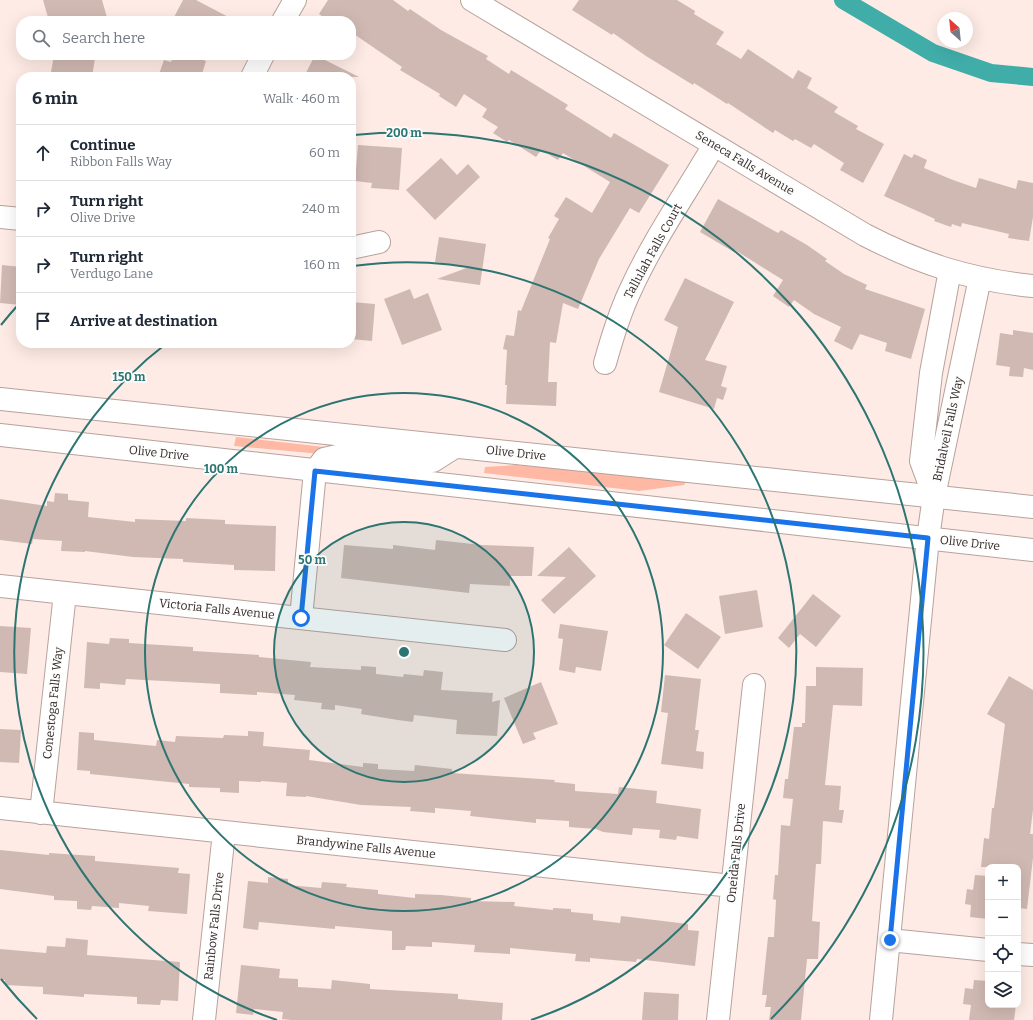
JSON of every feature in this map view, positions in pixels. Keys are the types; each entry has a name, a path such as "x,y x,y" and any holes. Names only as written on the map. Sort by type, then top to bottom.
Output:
{"street":[{"path":"286,16 295,0"},
{"name":"Seneca Falls Avenue","path":"472,0 865,235 900,253 950,270 980,278 1002,283 1033,286"},
{"path":"254,72 260,60"},
{"name":"Tallulah Falls Court","path":"605,363 615,327 630,291 649,255 714,145"},
{"path":"0,217 16,219"},
{"path":"356,247 379,242"},
{"name":"Bridalveil Falls Way","path":"934,496 921,461 931,373 950,270"},
{"name":"Bridalveil Falls Way","path":"934,496 980,278"},
{"name":"Olive Drive","path":"0,399 1033,507"},
{"name":"Olive Drive","path":"0,435 1033,550"},
{"path":"301,618 315,471 324,459 337,456 359,455 433,460 455,447"},
{"path":"881,1020 928,538 934,496"},
{"name":"Victoria Falls Avenue","path":"0,586 505,640"},
{"name":"Conestoga Falls Way","path":"42,813 65,593"},
{"name":"Oneida Falls Drive","path":"718,1020 754,685"},
{"name":"Brandywine Falls Avenue","path":"0,808 732,886"},
{"name":"Rainbow Falls Drive","path":"204,1020 224,832"},
{"path":"890,940 985,950"},
{"path":"1021,954 1033,955"}],"shaded area":[{"path":"236,437 324,447 321,454 234,446"},
{"path":"516,465 687,480 684,485 639,491 484,473 485,467"}],"building":[{"path":"43,0 102,0 107,16 48,16"},
{"path":"183,0 196,0 226,16 175,16"},
{"path":"328,0 393,0 408,11 410,9 441,30 488,56 486,59 509,74 511,70 568,105 565,109 611,138 614,133 669,165 639,213 630,208 599,259 578,309 563,303 556,343 550,342 548,382 557,382 556,406 506,404 507,385 505,385 507,350 503,349 506,335 514,336 518,310 521,311 550,239 548,238 559,219 554,216 566,197 592,213 610,182 563,153 558,160 541,150 536,157 509,140 507,142 493,133 498,127 482,117 487,109 464,94 456,107 439,96 440,94 400,70 402,67 356,35 356,16 322,16 319,14"},
{"path":"579,0 677,0 695,11 694,14 724,32 716,44 741,59 748,49 793,79 798,70 812,78 807,88 838,107 834,112 858,126 856,129 884,144 863,183 840,170 844,163 814,144 811,148 795,139 793,141 775,130 773,133 728,103 727,104 694,83 693,85 646,56 613,33 612,35 572,10"},
{"path":"53,60 95,60 93,72 51,72"},
{"path":"164,60 171,62 172,60 206,61 203,72 160,72"},
{"path":"312,60 325,60 349,72 306,72"},
{"path":"358,145 402,148 399,190 371,188 372,183 356,181"},
{"path":"904,154 912,158 914,154 927,160 924,168 976,188 979,178 1016,189 1018,180 1033,183 1033,217 1029,241 1008,238 1009,234 962,223 961,227 952,224 951,227 934,221 935,219 884,196"},
{"path":"441,158 457,175 468,164 480,177 435,220 406,190"},
{"path":"718,199 778,233 781,230 807,245 827,259 825,261 844,274 867,285 865,289 925,309 911,359 885,351 887,343 860,334 852,350 834,341 841,327 814,314 794,300 789,307 773,296 783,280 735,250 734,252 700,232"},
{"path":"439,237 486,244 480,285 437,279 469,267 435,262"},
{"path":"2,265 16,266 16,305 0,303"},
{"path":"685,278 734,302 705,360 727,366 721,386 727,388 723,400 717,398 714,409 659,392 678,327 664,320"},
{"path":"410,289 414,299 428,293 442,330 402,345 384,299"},
{"path":"356,302 375,304 372,341 356,339"},
{"path":"1013,330 1033,333 1033,370 1024,368 1023,377 1009,376 1010,367 996,365 1000,333 1013,335"},
{"path":"55,493 68,494 68,500 89,502 88,517 135,522 135,519 186,521 186,518 225,520 225,524 276,526 275,571 234,570 234,565 183,562 183,559 133,557 85,551 61,551 62,541 33,539 32,544 0,540 0,499 47,506 47,501 54,502"},
{"path":"436,540 482,545 534,547 532,576 510,576 510,586 470,584 469,593 341,578 344,545 393,549 393,545 435,550"},
{"path":"569,547 596,576 554,614 541,600 566,577 537,576"},
{"path":"757,590 763,627 725,634 719,596"},
{"path":"813,594 841,616 816,647 800,634 789,648 778,638"},
{"path":"686,613 721,637 698,669 664,645"},
{"path":"560,624 608,631 601,671 576,667 575,673 559,670 563,639 558,638"},
{"path":"0,626 31,628 27,674 0,672"},
{"path":"110,638 129,639 129,643 193,647 193,651 259,655 259,657 311,662 310,667 361,670 361,666 376,667 376,674 403,677 404,674 423,676 424,670 443,672 441,690 493,693 492,702 500,700 497,736 456,734 457,720 414,715 413,722 361,714 362,709 335,705 335,710 321,709 322,703 294,700 295,695 257,692 257,695 220,693 220,684 126,679 125,685 100,683 100,689 84,688 87,642 109,644"},
{"path":"816,667 863,668 862,706 833,705 825,785 841,786 839,810 844,810 842,823 823,821 821,864 816,864 812,921 820,922 818,959 807,959 801,1020 769,1020 771,1007 765,1007 767,995 762,995 768,937 774,937 776,900 773,899 775,875 778,875 781,825 790,826 793,799 783,798 785,779 788,779 794,727 802,727 802,723 805,723 806,686 816,686"},
{"path":"665,675 701,679 695,730 699,730 696,751 704,752 703,769 661,764 668,713 661,712"},
{"path":"1009,676 1033,690 1033,810 1030,834 1033,834 1033,858 1027,909 1021,908 1021,864 985,864 985,867 981,867 984,838 989,839 992,808 994,808 1005,724 987,714"},
{"path":"541,682 558,724 533,733 536,739 523,744 504,698"},
{"path":"0,729 21,730 19,763 0,762"},
{"path":"248,731 264,732 263,746 310,750 309,760 363,767 363,763 378,764 378,769 414,771 415,765 452,769 452,773 555,780 554,782 575,784 575,791 618,794 619,787 657,791 656,803 701,809 698,839 677,836 676,840 659,838 660,830 633,828 632,835 603,832 596,829 569,827 569,821 536,819 536,823 470,816 471,811 435,808 435,813 410,811 411,807 361,805 306,796 286,796 287,783 239,781 239,793 220,792 220,788 189,787 189,784 90,774 90,771 77,770 79,732 94,733 94,740 156,746 157,740 175,742 176,736 223,738 224,735 248,736"},
{"path":"0,850 49,855 49,853 95,856 95,861 179,868 178,873 190,874 187,914 148,911 149,906 119,903 119,908 92,906 91,910 77,909 77,901 54,900 54,896 0,889"},
{"path":"975,875 985,876 985,919 970,917 971,905 965,904 967,889 973,890"},
{"path":"268,877 288,879 288,885 321,888 322,882 347,884 346,887 378,890 378,894 415,898 415,894 441,895 471,898 471,901 515,902 514,906 553,910 553,908 571,909 571,912 593,914 593,920 620,923 621,916 688,924 688,930 699,931 695,966 637,959 636,962 590,958 590,962 575,961 576,954 510,948 510,954 474,952 475,945 432,942 432,947 406,946 405,950 392,950 392,931 335,926 335,929 259,922 258,930 243,928 248,881 268,883"},
{"path":"66,938 88,940 87,955 180,962 178,1001 161,1000 160,1005 137,1004 137,997 84,994 84,997 43,994 43,987 5,985 5,980 0,980 0,949 46,953 47,946 65,947"},
{"path":"241,965 280,969 279,978 298,979 298,987 331,989 332,980 370,984 370,989 458,994 458,999 503,1003 502,1020 291,1020 282,1019 283,1012 254,1009 253,1015 236,1013"},
{"path":"974,980 985,981 985,1008 1016,1008 1014,1020 969,1020 971,1005 963,1004 965,988 973,989"},
{"path":"644,992 679,994 678,1020 642,1020"}],"waterway":[{"path":"843,0 933,53 991,73 1033,77"}],"route":[{"path":"301,618 315,471 928,538 890,940"}]}
